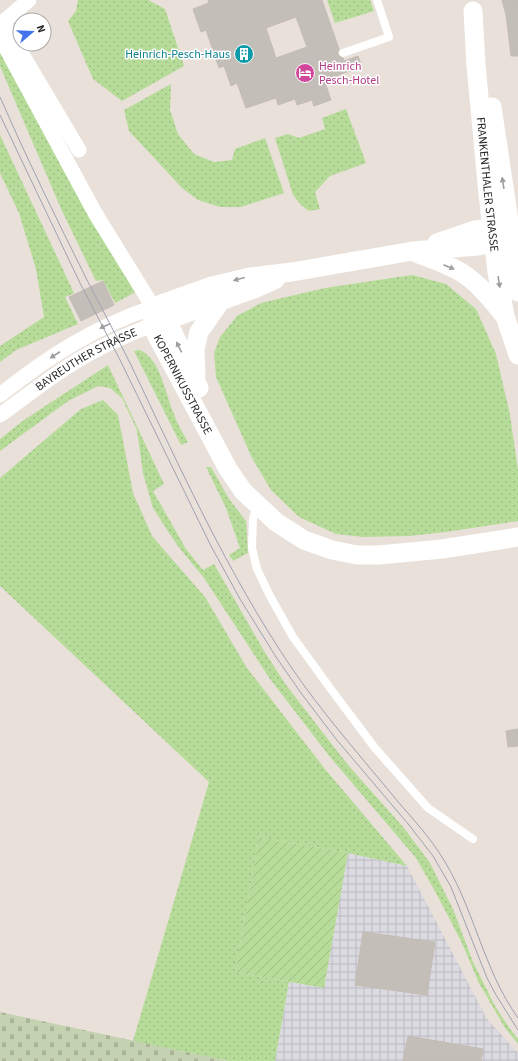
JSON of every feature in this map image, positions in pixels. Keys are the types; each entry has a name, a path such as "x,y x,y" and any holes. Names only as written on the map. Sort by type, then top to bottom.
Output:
{"street":[{"path":"30,0 3,22 79,150"},
{"name":"FRANKENTHALER STRASSE","path":"472,5 485,63 513,213 518,292"},
{"name":"FRANKENTHALER STRASSE","path":"472,5 477,73 493,235 505,316 518,355"},
{"path":"0,37 95,213 157,317"},
{"name":"BAYREUTHER STRASSE","path":"0,415 97,349 129,334 212,286 250,277 292,272 413,251 466,247 493,235 514,235"},
{"path":"413,251 457,270 474,282 505,316"},
{"name":"BAYREUTHER STRASSE","path":"0,395 36,367 88,334 122,318 157,317 220,302 292,272"},
{"path":"196,382 195,349 199,332 220,302"},
{"name":"KOPERNIKUSSTRASSE","path":"157,317 196,382 258,505"},
{"name":"KOPERNIKUSSTRASSE","path":"157,317 228,468 243,491 276,522 304,540 332,550 357,555 400,554 518,537"}],"lane":[{"path":"343,53 389,37 376,0"},
{"path":"258,505 253,518 252,548 257,569 293,637 375,748 428,808 472,839"}],"shaded area":[{"path":"348,853 407,866 487,1019 518,1053 518,1061 275,1061 289,982 324,988"}],"green space":[{"path":"78,0 148,0 165,9 184,66 122,101 93,79 68,21 76,11"},
{"path":"327,0 370,0 374,11 335,23"},
{"path":"0,28 98,210 147,286 115,303 103,280 96,281 62,211 0,66"},
{"path":"171,84 170,110 178,134 194,154 214,162 232,160 235,149 265,138 284,193 241,207 220,207 198,200 182,188 129,131 124,110"},
{"path":"346,109 366,163 330,176 315,192 320,209 309,211 301,205 293,195 275,138 288,134 299,138 325,129 322,118"},
{"path":"0,135 74,293 65,297 78,324 16,350 0,362 0,346 44,317 36,269 19,213 0,173"},
{"path":"412,275 446,284 476,309 496,354 510,415 518,470 518,521 409,536 364,537 336,534 299,517 271,490 252,458 216,377 214,353 220,337 237,316 261,303 325,288"},
{"path":"140,350 147,355 158,370 177,421 188,442 181,445 134,351"},
{"path":"108,365 164,484 153,491 186,549 203,570 214,564 264,651 286,685 348,765 404,828 430,863 453,909 473,962 495,1006 518,1039 518,1044 505,1028 479,983 461,941 416,858 330,757 270,679 204,578 177,545 153,508 143,473 137,430 122,398 110,388 98,386 68,401 0,451 0,439 24,420"},
{"path":"103,400 118,415 133,493 152,536 205,597 247,668 325,769 407,866 348,853 259,837 235,972 289,982 275,1061 228,1061 133,1041 209,782 0,586 0,478 81,409"},
{"path":"206,467 211,467 229,499 246,521 248,553 233,561 229,555 240,548 226,508"},
{"path":"259,837 348,853 324,988 235,972"},
{"path":"0,1012 228,1061 0,1061"}],"building":[{"name":"Heinrich-Pesch-Haus","path":"208,0 322,0 339,49 338,55 343,58 344,61 358,56 362,67 324,80 331,100 314,106 312,100 297,105 295,99 278,105 276,98 246,108 237,83 231,86 224,66 219,68 206,30 201,32 193,9 209,3","holes":["296,17 307,47 276,58 266,28"]},
{"path":"502,0 518,0 518,56 511,56 506,15"},
{"path":"103,281 114,305 81,321 69,297"},
{"path":"518,729 518,746 508,747 506,731"},
{"path":"363,932 435,942 427,995 355,985"},
{"path":"408,1036 483,1049 481,1061 403,1061"}],"tram line":[{"path":"0,97 31,166 225,557 268,631 314,699 435,846 452,874 495,978 518,1018"},
{"path":"0,115 80,283 120,360 211,546 240,599 276,657 301,693 336,739 409,825 433,856 451,887 487,978 518,1030"}],"place":[{"name":"Heinrich-Pesch-Haus","path":"244,54"},
{"name":"Heinrich Pesch-Hotel","path":"305,73"}]}
